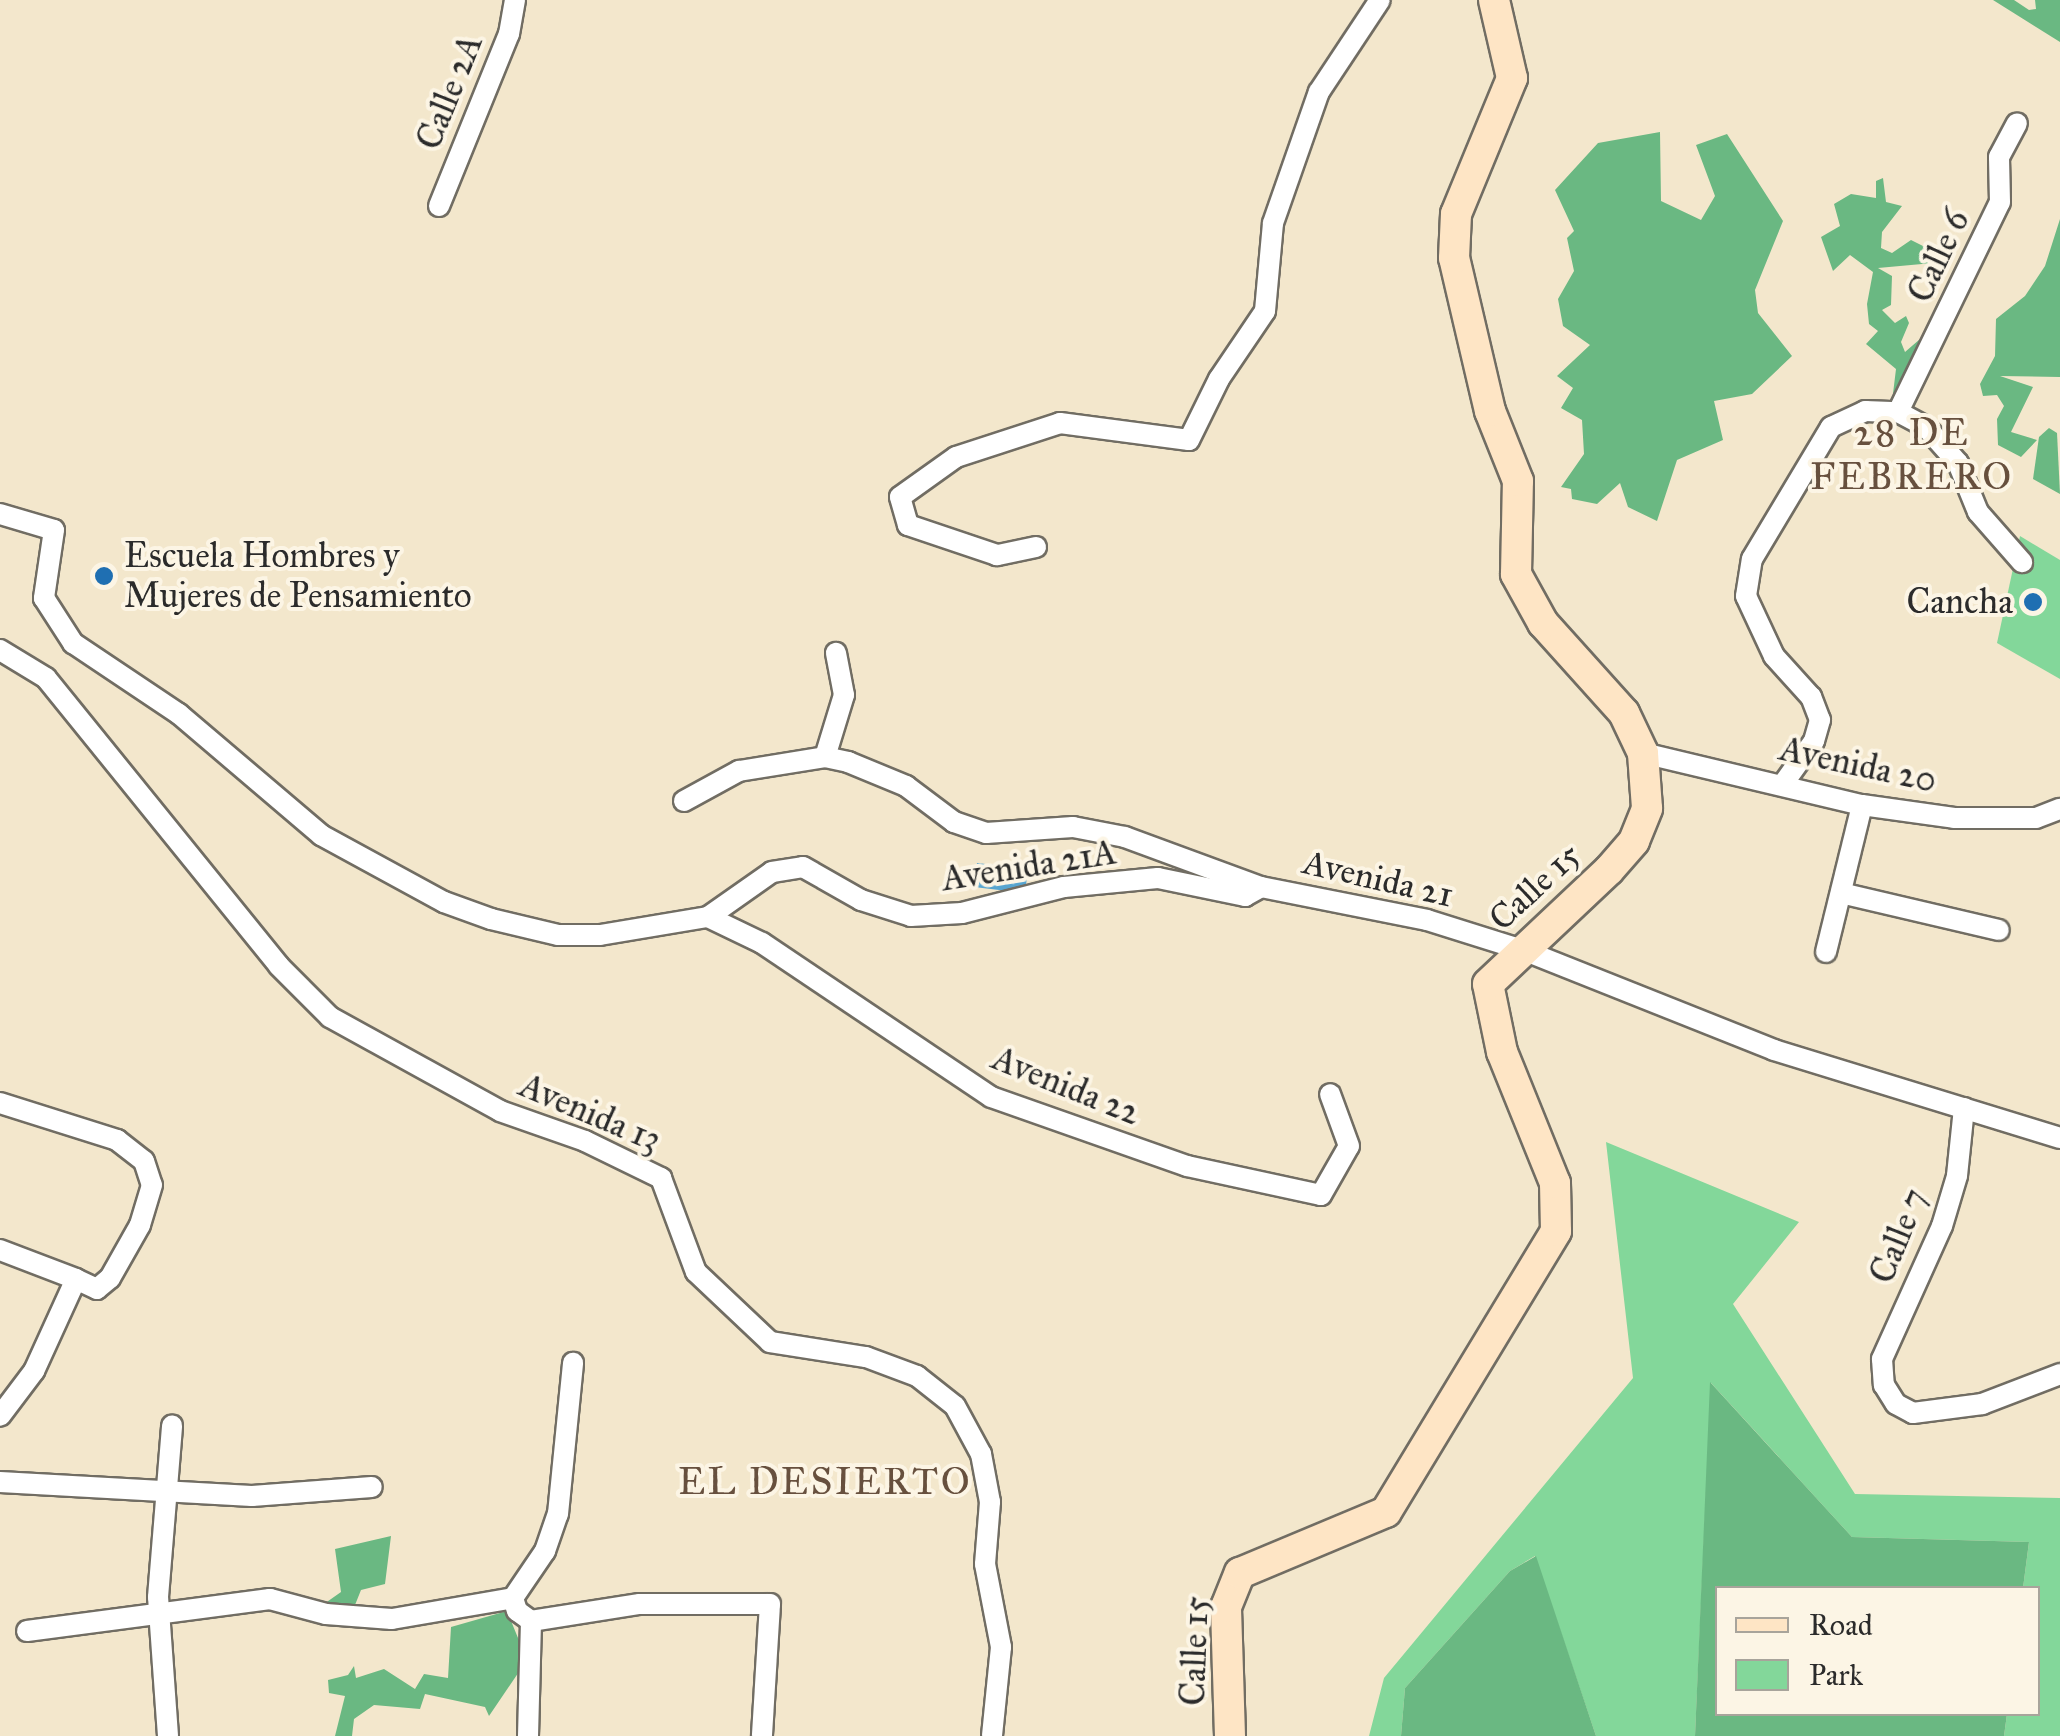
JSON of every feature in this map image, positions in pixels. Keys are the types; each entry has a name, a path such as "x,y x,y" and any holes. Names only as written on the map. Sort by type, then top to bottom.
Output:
{"main road":[{"name":"Calle 15","path":"1230,1736 1226,1607 1240,1572 1386,1512 1556,1230 1555,1183 1502,1052 1487,991 1492,978 1634,841 1646,808 1643,753 1624,713 1523,592 1512,556 1518,481 1490,411 1454,258 1456,214 1512,78 1494,0"}],"street":[{"name":"Calle 2A","path":"439,206 509,34 515,0"},
{"path":"1036,548 998,556 908,525 900,497 956,457 1060,423 1189,440 1219,378 1265,310 1273,223 1319,92 1380,0"},
{"name":"Calle 6","path":"1898,412 2000,202 1999,156 2017,123"},
{"path":"1783,784 1814,741 1820,720 1811,697 1759,631 1746,596 1752,559 1832,427 1865,411 1898,412 1943,442 1978,512 2022,562"},
{"path":"0,514 54,530 44,598 72,644 179,714 309,826 373,866 444,902 558,935 600,935 708,918"},
{"name":"Avenida 13","path":"0,650 46,678 279,966 330,1017 500,1111 585,1140 660,1178 673,1196 680,1238 696,1272 770,1342 866,1357 917,1376 955,1406 981,1454 990,1502 985,1564 1001,1648 992,1736"},
{"path":"826,757 844,695 836,653"},
{"name":"Avenida 20","path":"1643,753 1862,804 1991,821 2060,809"},
{"name":"Avenida 21","path":"684,801 739,771 826,757 906,786 954,822 986,833 1073,827 1125,837 1261,887 1352,901 1523,950 1702,1025 2060,1138"},
{"path":"1826,952 1862,804"},
{"name":"Avenida 21A","path":"708,918 772,872 802,868 861,900 911,916 962,913 1064,887 1158,878 1244,896 1261,887"},
{"path":"1841,893 1999,930"},
{"name":"Avenida 22","path":"708,918 762,943 990,1098 1125,1148 1321,1195 1349,1146 1330,1094"},
{"path":"0,1103 117,1140 150,1173 140,1225 110,1278 97,1290 0,1250"},
{"name":"Calle 7","path":"1964,1108 1952,1193 1882,1359 1884,1385 1896,1404 1912,1413 1982,1404 2060,1374"},
{"path":"0,1416 34,1371 76,1279"},
{"path":"573,1362 558,1514 545,1551 514,1598 516,1611 531,1621 640,1604 770,1604 762,1736"},
{"path":"168,1736 158,1615 172,1426"},
{"path":"0,1482 252,1496 372,1487"},
{"path":"26,1631 288,1599 326,1614 392,1619 514,1598"},
{"path":"528,1736 531,1621"}],"green space":[{"path":"1993,0 2014,0 2029,10 2036,9 2035,0 2060,0 2060,42"},
{"path":"1660,132 1661,201 1701,220 1715,196 1696,145 1727,134 1783,221 1755,290 1758,313 1792,356 1752,394 1714,401 1723,440 1677,460 1657,521 1628,507 1620,483 1597,504 1572,499 1571,489 1561,487 1584,454 1582,420 1561,408 1573,388 1557,376 1590,345 1563,326 1558,299 1574,271 1567,238 1574,231 1555,190 1598,143"},
{"path":"1883,178 1886,202 1902,206 1882,232 1881,248 1892,253 1911,240 1929,249 1933,263 1878,268 1892,276 1891,305 1882,310 1895,323 1906,316 1909,323 1901,342 1905,352 1927,333 1891,410 1896,369 1866,344 1878,331 1869,324 1867,304 1873,272 1850,255 1833,271 1821,237 1840,226 1834,204 1851,194 1876,198 1876,181"},
{"path":"2060,219 2060,377 2000,376 2033,387 2011,432 2037,440 2021,457 1998,445 1997,419 2004,406 1997,395 1983,396 1980,384 1995,356 1996,319 2025,296 2045,266"},
{"path":"2049,428 2057,433 2060,494 2033,479 2039,437"},
{"name":"Cancha","path":"2020,536 2060,560 2060,679 1997,643"},
{"path":"1606,1142 1799,1222 1733,1304 1855,1494 2060,1498 2060,1736 2004,1736 2007,1716 2040,1716 2040,1586 2023,1586 2029,1542 1852,1537 1711,1383 1695,1736 1596,1736 1535,1556 1510,1571 1405,1688 1401,1736 1369,1736 1384,1678 1633,1378"},
{"path":"1710,1382 1852,1537 2029,1542 2023,1586 1715,1586 1715,1716 2007,1716 2004,1736 1695,1736"},
{"path":"391,1536 385,1584 361,1590 353,1610 314,1611 341,1592 335,1549"},
{"path":"1536,1556 1596,1736 1401,1736 1405,1688 1510,1571"},
{"path":"507,1611 527,1660 489,1716 485,1707 425,1694 420,1709 374,1705 354,1719 352,1736 335,1736 345,1696 329,1693 328,1680 348,1675 354,1666 356,1678 384,1669 415,1689 424,1674 448,1678 451,1627"}],"water":[{"path":"977,863 1028,869 1025,893 974,887"}],"place":[{"name":"Escuela Hombres y Mujeres de Pensamiento","path":"104,576"},
{"name":"Cancha","path":"2033,602"}],"district":[{"name":"28 DE FEBRERO","path":"1912,454"},
{"name":"EL DESIERTO","path":"825,1482"}]}
